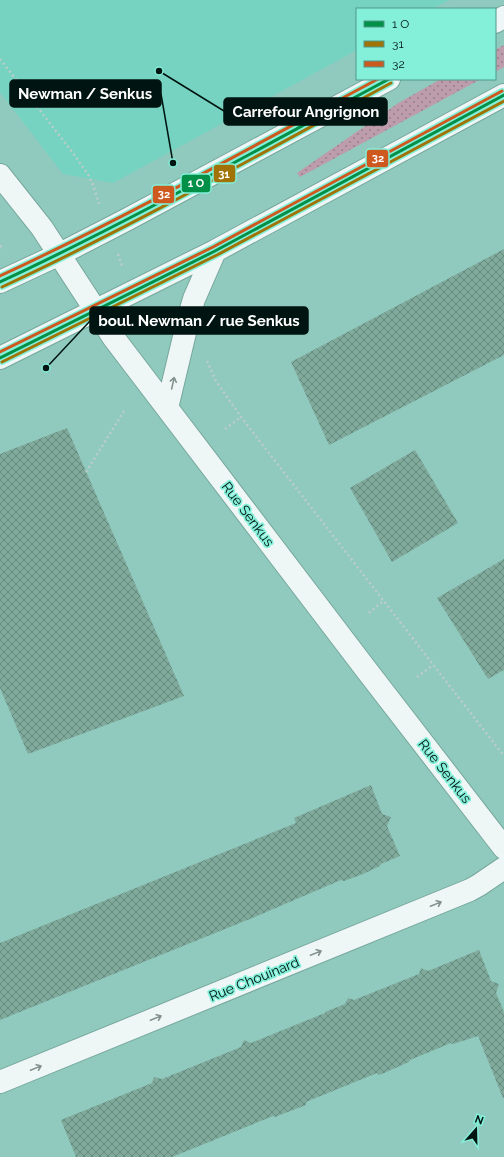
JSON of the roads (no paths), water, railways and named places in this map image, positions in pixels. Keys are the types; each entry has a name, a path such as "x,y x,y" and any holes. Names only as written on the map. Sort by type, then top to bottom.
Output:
{"street":[{"path":"0,282 109,229 387,80"},
{"path":"0,358 215,251 504,95"},
{"name":"Rue Senkus","path":"0,175 42,228 113,337 504,848"},
{"path":"167,408 194,299 215,251"},
{"name":"Rue Chouinard","path":"0,1082 470,890 504,868"}],"place":[{"name":"Carrefour Angrignon","path":"159,71"},
{"name":"Newman / Senkus","path":"173,163"},
{"name":"boul. Newman / rue Senkus","path":"46,368"}]}
